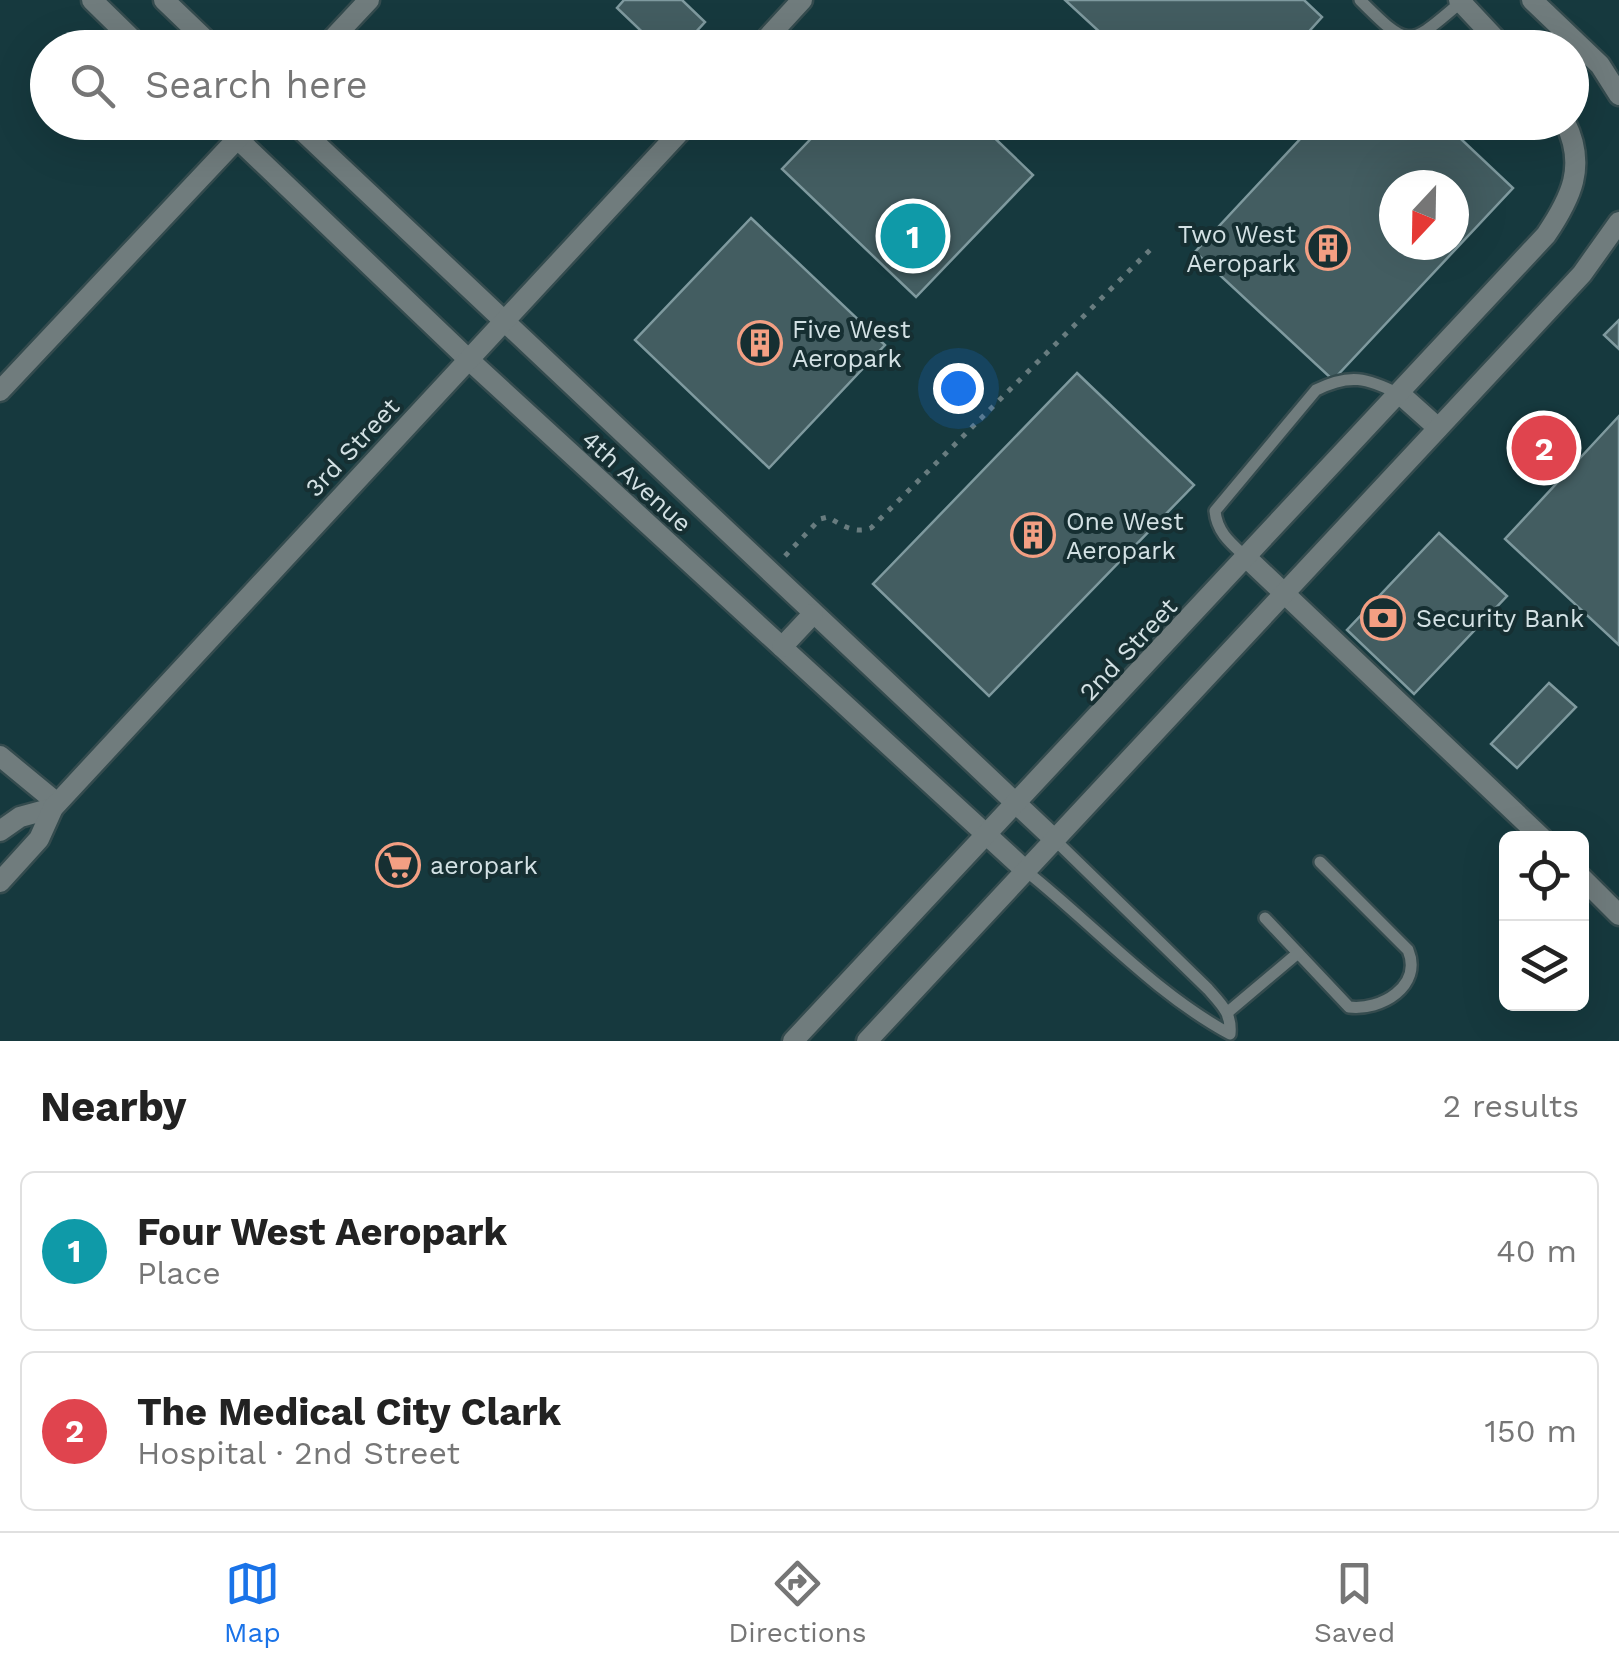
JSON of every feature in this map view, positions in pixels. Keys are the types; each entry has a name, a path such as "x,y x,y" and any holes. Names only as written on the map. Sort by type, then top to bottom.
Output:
{"street":[{"path":"92,0 123,30"},
{"path":"164,0 195,30"},
{"path":"340,30 368,0"},
{"path":"774,30 802,0"},
{"path":"1532,0 1566,30"},
{"path":"1460,1 1487,30"},
{"path":"1589,50 1610,69 1619,95"},
{"path":"0,392 236,140"},
{"name":"4th Avenue","path":"238,140 468,360 1026,870"},
{"name":"4th Avenue","path":"312,140 1055,840"},
{"name":"3rd Street","path":"0,882 39,839 55,805 672,140"},
{"name":"2nd Street","path":"793,1041 1248,558 1557,219 1568,203 1578,172 1571,140"},
{"path":"867,1041 1582,274 1618,225"},
{"path":"1400,394 1438,428"},
{"path":"1248,558 1535,831"},
{"path":"782,646 813,614"},
{"path":"0,756 55,805"},
{"name":"3rd Street","path":"0,831 20,816 55,805"},
{"path":"1589,885 1619,915"}],"lane":[{"path":"1360,0 1389,30"},
{"path":"1428,30 1460,1"},
{"path":"1248,558 1224,536 1216,524 1215,511 1316,390 1335,381 1368,379 1400,394"},
{"path":"1026,870 1146,974 1230,1034 1228,1012 1208,989 1055,840"},
{"path":"1265,918 1349,1007 1366,1009 1381,1004 1411,977 1414,964 1408,950 1320,862"},
{"path":"1228,1012 1298,953"},
{"path":"1196,1011 1208,989"}],"path":[{"path":"768,572 820,520 828,517 862,532 872,528 1154,244"}],"shaded area":[{"path":"0,0 1619,0 1619,1041 0,1041"}],"building":[{"path":"624,0 682,0 705,22 698,30 640,30 617,8"},
{"path":"1065,0 1304,0 1322,17 1310,30 1098,30"},
{"path":"810,140 997,140 1033,175 916,297 782,169"},
{"name":"Two West Aeropark","path":"1299,140 1462,140 1513,188 1469,235 1469,170 1379,170 1379,260 1446,260 1333,380 1195,252"},
{"name":"Five West Aeropark","path":"751,218 885,345 769,468 635,340"},
{"path":"1619,320 1619,349 1604,335"},
{"name":"One West Aeropark","path":"1077,373 1194,485 989,696 873,584"},
{"path":"1619,416 1619,645 1505,539"},
{"path":"1439,533 1507,596 1414,694 1347,630"},
{"path":"1549,683 1576,707 1517,768 1491,744"}],"place":[{"name":"Four West Aeropark","path":"913,236"},
{"name":"Two West Aeropark","path":"1328,248"},
{"name":"Five West Aeropark","path":"760,343"},
{"name":"The Medical City Clark","path":"1544,448"},
{"name":"One West Aeropark","path":"1033,535"},
{"name":"Security Bank","path":"1383,618"},
{"name":"aeropark","path":"398,865"}]}
